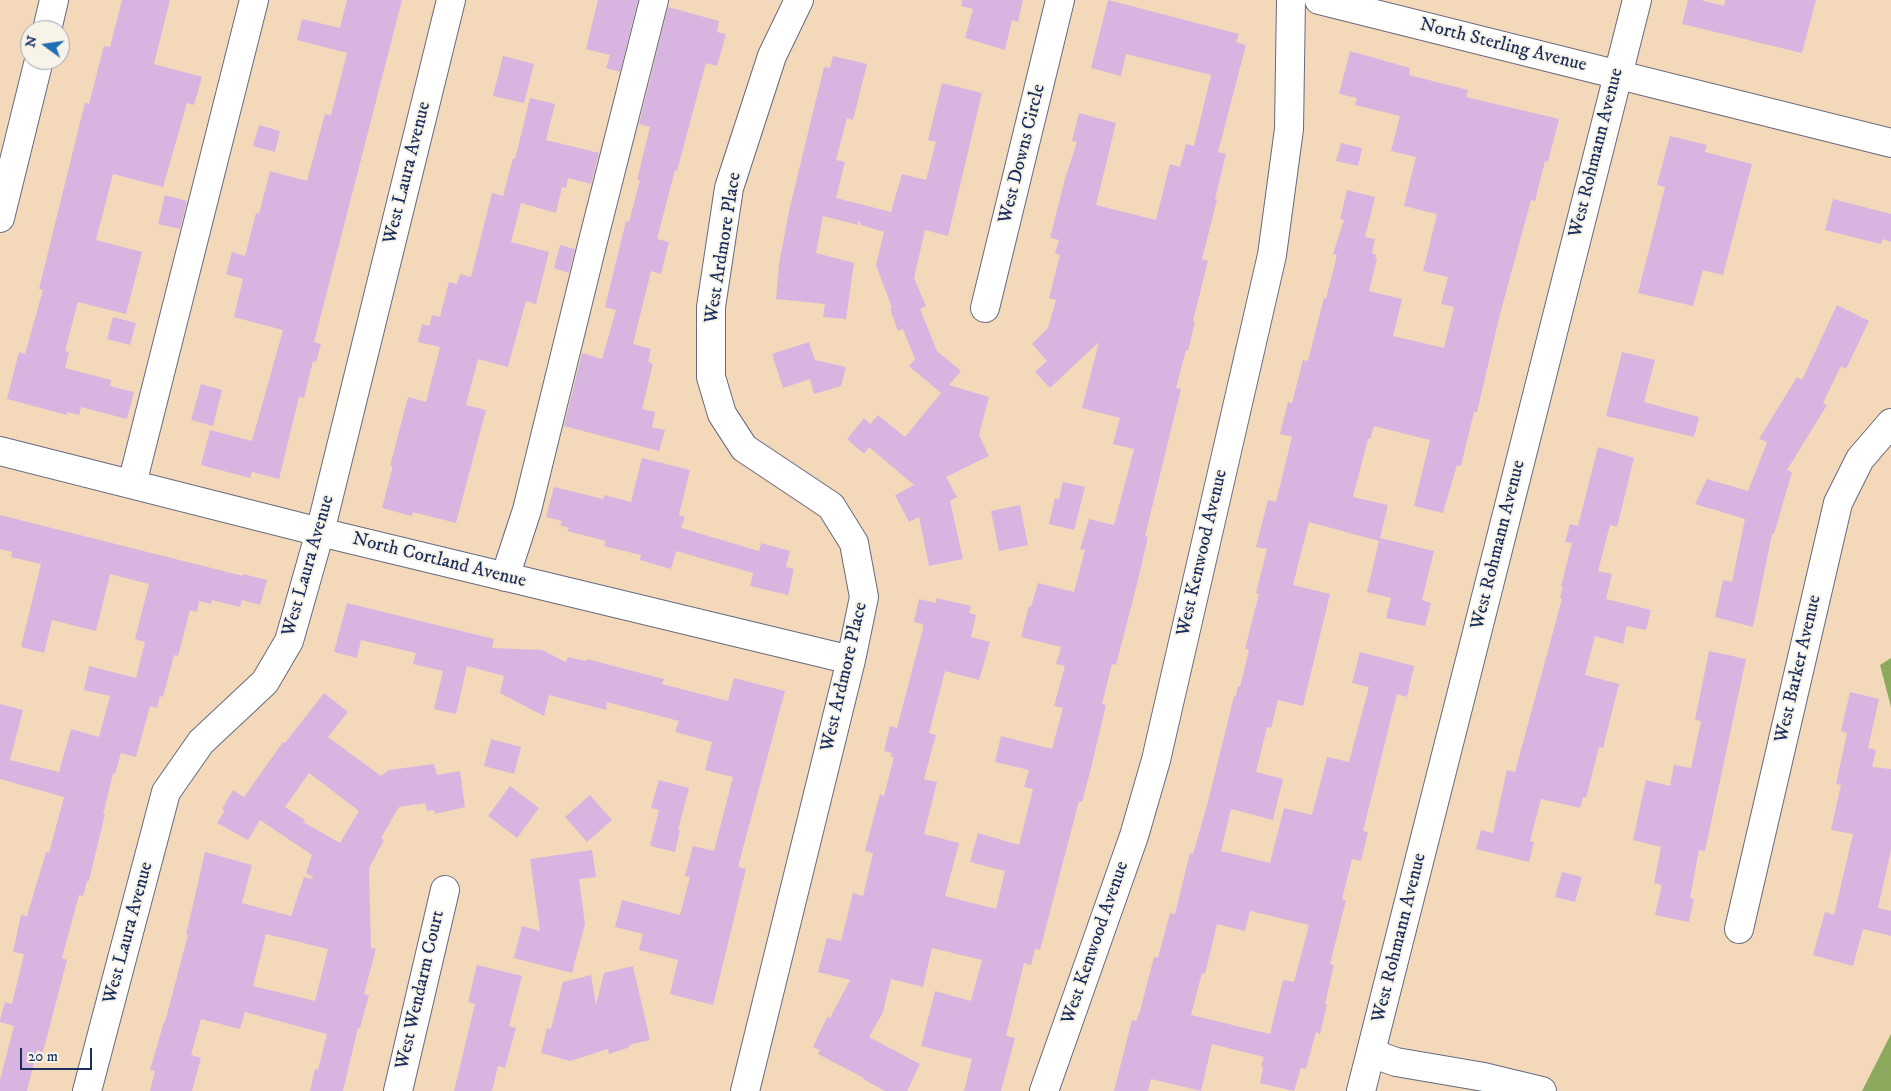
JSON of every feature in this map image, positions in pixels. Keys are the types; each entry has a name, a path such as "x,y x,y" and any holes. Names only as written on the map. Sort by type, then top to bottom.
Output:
{"street":[{"path":"49,20 54,0"},
{"path":"132,484 254,0"},
{"name":"West Laura Avenue","path":"87,1091 166,792 201,742 265,682 289,641 320,532 451,0"},
{"path":"505,577 527,510 654,0"},
{"name":"West Ardmore Place","path":"745,1091 864,597 854,543 831,506 744,448 722,414 711,377 710,307 729,188 772,56 799,0"},
{"name":"West Downs Circle","path":"985,308 1060,0"},
{"name":"West Kenwood Avenue","path":"1044,1091 1134,836 1156,760 1272,255 1289,129 1292,0"},
{"name":"North Sterling Avenue","path":"1319,0 1891,143"},
{"name":"West Rohmann Avenue","path":"1361,1091 1637,0"},
{"path":"0,218 10,136 35,70"},
{"name":"West Barker Avenue","path":"1739,929 1838,503 1860,460 1891,423"},
{"name":"North Cortland Avenue","path":"0,451 320,532 850,660"},
{"name":"West Wendarm Court","path":"398,1091 445,890"},
{"path":"1371,1053 1396,1062 1484,1077 1542,1091"}],"green space":[{"path":"1891,658 1891,707 1880,665"},
{"path":"1891,1034 1891,1091 1862,1091"}],"building":[{"path":"122,0 170,0 154,64 202,77 194,105 187,103 163,187 113,174 96,240 142,252 126,314 78,302 65,351 69,352 65,368 111,380 110,386 134,392 127,419 81,407 79,415 67,412 67,415 7,399 19,352 25,354 43,290 39,289 85,102 89,104 104,46 110,47"},
{"path":"347,0 402,0 314,342 321,344 316,362 313,361 304,398 299,397 279,479 252,472 250,478 201,465 210,430 252,441 283,330 234,317 243,279 226,274 232,252 245,256 256,213 259,214 270,171 307,181 325,114 331,115 347,53 297,40 302,19 340,28"},
{"path":"598,0 638,0 620,72 606,68 610,55 586,49"},
{"path":"962,0 1023,0 1018,22 1012,20 1005,50 965,38 973,9 961,6"},
{"path":"1108,0 1239,34 1236,42 1246,45 1218,152 1226,154 1202,259 1208,261 1193,321 1195,322 1188,351 1186,350 1176,388 1181,389 1145,536 1148,537 1136,588 1116,665 1112,664 1102,704 1106,705 1090,772 1082,802 1079,801 1040,950 1035,949 1031,965 1024,963 1006,1036 1015,1038 1001,1091 964,1091 972,1059 921,1046 935,991 971,1001 982,960 932,948 923,987 891,979 883,1012 869,1037 920,1064 907,1091 885,1091 818,1054 820,1050 813,1047 827,1017 830,1018 850,980 818,972 827,938 841,941 853,893 863,896 873,853 865,851 880,794 884,796 894,757 890,756 892,753 884,751 890,726 897,728 923,629 923,624 914,622 919,599 936,603 936,598 971,606 969,613 976,615 971,637 990,642 979,680 945,671 929,733 936,735 924,779 937,782 924,834 959,843 945,896 996,909 1005,871 970,862 978,833 1019,845 1033,789 1024,787 1029,770 995,762 1001,736 1052,749 1063,708 1054,706 1065,666 1056,664 1061,647 1021,637 1029,606 1031,607 1038,583 1074,592 1085,550 1080,549 1089,519 1114,525 1134,449 1113,444 1120,418 1082,408 1099,342 1050,388 1035,372 1047,361 1032,344 1048,328 1056,300 1049,298 1060,255 1055,253 1059,240 1050,238 1065,179 1077,142 1072,141 1079,113 1116,123 1096,205 1156,220 1170,164 1180,167 1186,144 1194,146 1211,75 1126,54 1121,76 1091,68"},
{"path":"1688,0 1701,0 1724,6 1725,0 1816,0 1802,53 1682,24"},
{"path":"668,7 719,21 717,32 726,34 717,66 706,63 657,239 669,242 661,274 651,271 633,344 651,349 648,362 653,364 642,409 655,412 652,427 665,430 659,451 564,426 582,353 602,359 616,310 605,307 626,221 629,222 640,180 637,180 650,127 639,124"},
{"path":"1350,51 1410,68 1409,75 1468,90 1466,97 1559,119 1548,162 1545,161 1535,201 1531,200 1499,318 1477,412 1474,412 1461,466 1457,465 1443,513 1414,506 1430,440 1374,426 1370,439 1368,439 1353,497 1388,505 1380,538 1434,551 1422,600 1431,603 1425,626 1386,618 1391,598 1367,592 1379,541 1309,522 1293,585 1330,594 1303,706 1278,700 1271,728 1267,727 1256,772 1283,779 1273,820 1231,809 1221,851 1270,863 1284,808 1312,815 1327,757 1349,762 1369,687 1352,683 1360,652 1414,666 1407,697 1397,694 1363,831 1368,832 1361,861 1352,859 1342,899 1346,900 1330,964 1334,965 1325,1004 1327,1005 1320,1034 1316,1032 1306,1069 1301,1068 1294,1091 1260,1083 1263,1068 1261,1066 1264,1057 1212,1044 1201,1091 1151,1079 1148,1091 1114,1091 1132,1020 1136,1021 1140,1011 1154,957 1158,958 1170,913 1175,914 1190,853 1193,854 1209,798 1234,696 1236,696 1238,686 1240,687 1249,650 1245,649 1259,594 1256,593 1267,549 1256,547 1268,500 1276,502 1292,437 1280,434 1288,402 1292,403 1303,360 1308,361 1324,298 1326,299 1337,255 1333,254 1344,220 1340,219 1347,190 1375,197 1365,237 1375,239 1372,253 1376,255 1375,259 1377,259 1369,291 1402,299 1393,336 1444,348 1454,307 1441,304 1448,277 1423,271 1437,214 1404,206 1416,157 1391,151 1400,116 1355,105 1357,98 1339,94","holes":["1250,911 1309,925 1294,982 1283,980 1270,1034 1191,1015 1202,973 1205,974 1217,924 1245,931"]},
{"path":"503,56 534,64 524,103 493,96"},
{"path":"833,56 867,64 853,120 847,118 836,160 845,162 836,198 891,212 902,174 926,180 936,142 928,140 942,83 982,93 948,236 925,230 914,278 926,306 920,309 937,351 961,371 949,385 989,397 979,435 989,456 946,477 957,497 950,501 963,559 929,566 919,517 909,522 895,495 914,485 869,447 864,454 847,439 864,418 870,424 878,415 905,437 941,393 909,366 915,359 903,329 898,331 890,309 892,308 876,265 884,232 861,225 859,220 858,225 823,216 816,253 854,263 846,319 823,317 825,304 776,299 779,264 789,211 824,67 830,68"},
{"path":"530,98 555,104 546,140 599,153 591,184 568,178 566,188 562,187 556,213 521,203 511,242 549,252 536,304 526,301 508,367 478,359 466,405 486,410 456,523 413,512 412,516 382,508 392,470 392,466 390,466 408,397 426,402 440,347 418,342 422,324 429,326 432,315 440,317 449,282 457,284 460,274 471,277 492,193 503,196 513,158 515,159"},
{"path":"259,125 280,131 275,152 253,146"},
{"path":"1670,136 1707,145 1705,152 1752,164 1723,275 1703,270 1693,306 1638,293 1665,187 1657,185"},
{"path":"1341,143 1362,148 1358,166 1336,161"},
{"path":"165,195 187,201 180,229 158,224"},
{"path":"1833,199 1891,214 1891,242 1883,239 1881,244 1825,230"},
{"path":"560,245 575,249 569,273 554,268"},
{"path":"1837,305 1869,321 1846,369 1841,366 1823,403 1827,405 1787,470 1792,472 1774,534 1772,534 1753,627 1715,617 1723,580 1732,582 1745,519 1695,504 1707,479 1748,491 1767,442 1759,439 1797,377 1802,380"},
{"path":"113,317 136,323 130,345 107,339"},
{"path":"809,342 815,360 846,367 841,386 814,394 810,379 783,388 772,354"},
{"path":"1622,352 1655,360 1644,402 1699,417 1694,437 1606,416"},
{"path":"201,384 222,390 213,426 191,420"},
{"path":"1598,447 1634,458 1617,527 1610,525 1598,571 1612,574 1606,599 1651,610 1646,630 1627,626 1623,644 1595,636 1585,675 1619,684 1603,748 1599,747 1586,798 1583,797 1580,808 1541,799 1530,841 1534,842 1529,862 1476,849 1481,830 1493,833 1507,770 1515,772 1562,599 1560,598 1563,587 1561,587 1572,543 1565,542 1570,524 1578,526"},
{"path":"642,458 690,470 679,515 685,517 681,528 759,551 761,543 790,551 786,567 794,569 788,595 750,586 753,573 676,551 671,569 640,560 641,555 604,546 606,541 567,531 569,528 560,525 562,521 546,517 554,487 603,499 604,495 631,502"},
{"path":"1063,482 1085,487 1074,530 1049,524 1055,498 1059,499"},
{"path":"1020,505 1028,545 999,551 991,511"},
{"path":"0,515 243,576 243,574 267,580 260,605 242,600 240,607 212,600 211,604 199,601 197,612 190,610 178,656 174,655 163,697 160,696 157,708 150,706 136,757 121,753 115,774 113,774 103,814 105,814 89,881 87,881 83,896 79,895 62,958 67,960 43,1052 37,1050 27,1091 0,1091 0,1080 14,1026 0,1022 0,1020 5,1002 12,1004 24,954 13,952 21,915 27,916 46,852 49,853 64,797 0,779 0,704 23,710 10,760 59,772 71,729 99,737 110,696 84,690 89,666 136,678 145,642 135,639 149,584 110,574 96,631 52,620 44,653 21,647 41,564 11,557 12,552 0,549"},
{"path":"347,603 494,639 492,648 542,650 566,662 568,657 586,661 587,659 664,679 662,684 728,701 734,678 785,691 738,867 746,869 713,1005 670,994 678,960 639,950 643,934 615,927 622,900 680,915 690,877 685,876 693,846 714,851 733,777 705,770 712,742 675,732 679,721 607,702 606,710 549,695 544,716 500,693 504,676 467,666 456,714 434,709 443,671 413,664 416,653 361,640 357,658 334,652"},
{"path":"1709,651 1746,659 1705,851 1699,850 1690,898 1694,899 1689,922 1655,915 1662,885 1654,883 1661,847 1633,840 1646,780 1670,786 1674,765 1691,768 1701,721 1695,720"},
{"path":"1850,692 1879,699 1868,748 1876,750 1872,767 1891,769 1891,850 1878,908 1891,911 1891,936 1863,929 1853,966 1813,955 1825,912 1834,915 1853,834 1831,830 1841,785 1836,784 1847,733 1841,731"},
{"path":"324,693 348,712 328,737 381,776 389,770 434,764 437,775 460,771 465,807 435,814 434,810 427,811 425,803 399,807 381,838 384,840 369,868 371,948 376,949 364,994 369,995 360,1028 358,1028 343,1091 310,1091 315,1069 318,1070 327,1034 245,1012 240,1029 201,1019 191,1055 201,1058 192,1091 150,1091 155,1071 150,1070 188,935 186,935 205,852 252,865 242,903 291,916 304,877 312,879 313,877 306,873 312,855 260,820 248,840 217,823 225,810 222,809 233,790 244,797 283,742 285,743","holes":["309,773 359,811 340,843 303,822 305,820 285,807","266,934 328,949 315,1001 253,986"]},
{"path":"491,739 521,747 514,774 484,766"},
{"path":"659,780 689,788 678,830 680,830 675,852 650,846 659,810 651,808"},
{"path":"510,786 539,808 517,838 488,816"},
{"path":"590,795 612,820 587,842 565,817"},
{"path":"592,850 596,877 579,879 585,924 572,973 514,958 522,926 540,931 530,859"},
{"path":"1562,872 1582,877 1575,902 1555,897"},
{"path":"477,965 522,976 509,1026 516,1028 505,1068 498,1066 492,1091 454,1091 475,1004 468,1002"},
{"path":"633,966 650,1040 629,1045 630,1047 609,1054 608,1049 570,1061 541,1053 547,1028 551,1029 563,982 591,975 596,1005 604,973"}]}
